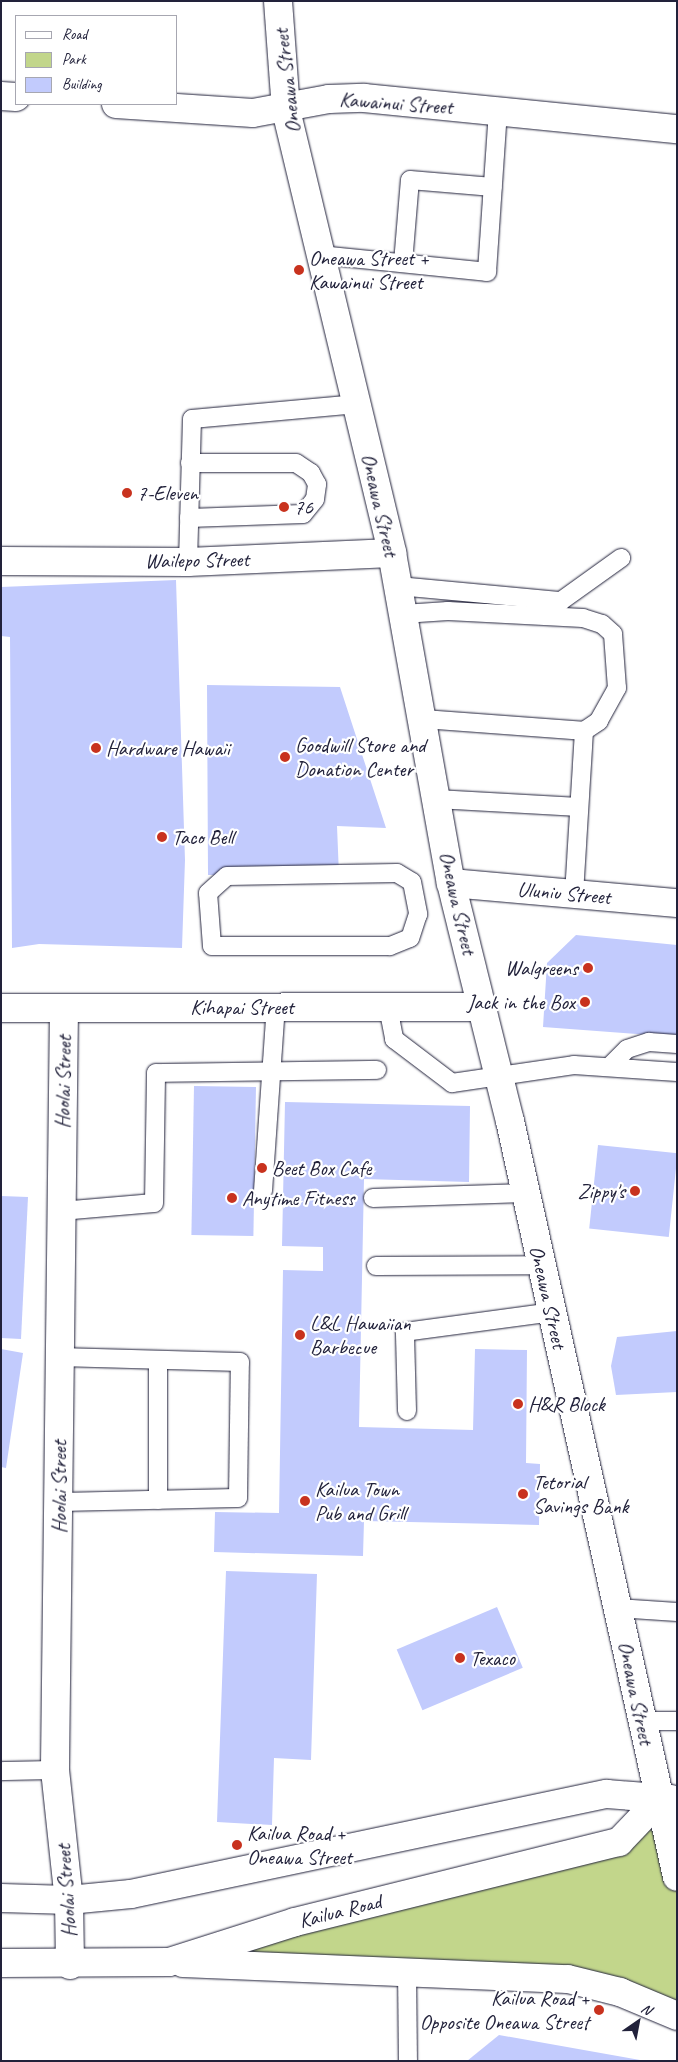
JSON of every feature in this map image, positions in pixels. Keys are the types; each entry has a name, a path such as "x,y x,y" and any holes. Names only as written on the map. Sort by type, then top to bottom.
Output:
{"main road":[{"name":"Oneawa Street","path":"278,1 286,110 392,553 451,883 499,1076 642,1721 668,1799"},
{"path":"1,96 15,97"},
{"name":"Kawainui Street","path":"131,105 253,113 286,110 329,99 364,98 677,129"},
{"name":"Wailepo Street","path":"1,561 188,562 392,553"},
{"name":"Uluniu Street","path":"451,883 677,903"},
{"name":"Kihapai Street","path":"1,1008 482,1007"},
{"name":"Hoolai Street","path":"64,1008 55,1770 69,1900 70,1965"},
{"path":"1,1898 69,1900 131,1894 607,1794 668,1799 677,1877"},
{"name":"Kailua Road","path":"1,1964 70,1965 169,1962 295,1922 619,1842 668,1799"},
{"path":"169,1962 271,1969 407,1970 568,1979 613,1990 677,2016"}],"lane":[{"path":"322,255 487,272 498,111"},
{"path":"404,263 410,180 493,187"},
{"path":"188,562 192,419 357,404"},
{"path":"189,518 303,514 315,499 317,484 311,473 296,463 190,463"},
{"path":"398,586 561,601 621,558"},
{"path":"403,614 448,612 583,618 602,624 613,634 617,688 599,721 584,731 422,719"},
{"path":"574,894 584,731"},
{"path":"436,799 579,807"},
{"path":"397,873 412,882 418,914 410,938 390,946 212,946 208,893 227,876 397,873"},
{"path":"263,1191 274,1073 276,1007"},
{"path":"388,1007 394,1038 452,1083 574,1065 677,1072"},
{"path":"609,1067 627,1049 649,1042 677,1044"},
{"path":"61,1211 154,1203 156,1073 274,1073 377,1070"},
{"path":"373,1198 525,1192"},
{"path":"376,1266 542,1265"},
{"path":"407,1411 405,1332 552,1312"},
{"path":"59,1357 240,1362 238,1498 59,1502"},
{"path":"158,1361 158,1500"},
{"path":"617,1608 677,1612"},
{"path":"642,1721 677,1721"},
{"path":"1,1771 55,1770"},
{"path":"407,1970 408,2061"}],"green space":[{"path":"659,1800 677,1869 677,2016 620,1992 169,1962 614,1843"}],"building":[{"name":"Hardware Hawaii","path":"176,580 185,860 182,948 39,944 12,948 10,637 1,636 1,587"},
{"name":"Goodwill Store and Donation Center","path":"207,685 340,687 386,828 337,826 339,875 208,875"},
{"name":"Walgreens","path":"576,935 677,945 677,1037 543,1027 547,963"},
{"path":"194,1086 256,1087 253,1236 191,1235"},
{"path":"285,1102 470,1106 469,1182 364,1179 359,1427 473,1430 475,1349 527,1350 526,1463 540,1464 539,1525 364,1521 363,1556 214,1552 215,1512 279,1513 283,1270 323,1271 323,1247 282,1246"},
{"name":"Zippy's","path":"598,1145 677,1153 669,1237 589,1229"},
{"path":"1,1196 28,1197 21,1339 1,1338"},
{"path":"677,1331 677,1392 616,1395 611,1366 617,1337"},
{"path":"1,1349 23,1353 6,1468 1,1467"},
{"path":"226,1571 317,1574 311,1760 274,1758 272,1825 217,1822"},
{"name":"Texaco","path":"497,1607 523,1668 422,1710 397,1650"},
{"path":"499,2035 640,2060 640,2061 467,2061"}],"place":[{"name":"Oneawa Street + Kawainui Street","path":"299,270"},
{"name":"7-Eleven","path":"127,493"},
{"name":"76","path":"284,507"},
{"name":"Hardware Hawaii","path":"96,748"},
{"name":"Goodwill Store and Donation Center","path":"285,757"},
{"name":"Taco Bell","path":"162,837"},
{"name":"Walgreens","path":"588,968"},
{"name":"Jack in the Box","path":"585,1002"},
{"name":"Beet Box Cafe","path":"262,1168"},
{"name":"Zippy's","path":"635,1191"},
{"name":"Anytime Fitness","path":"232,1198"},
{"name":"L&L Hawaiian Barbecue","path":"300,1335"},
{"name":"H&R Block","path":"518,1404"},
{"name":"Tetorial Savings Bank","path":"523,1494"},
{"name":"Kailua Town Pub and Grill","path":"305,1501"},
{"name":"Texaco","path":"460,1658"},
{"name":"Kailua Road + Oneawa Street","path":"237,1845"},
{"name":"Kailua Road + Opposite Oneawa Street","path":"599,2010"}]}
